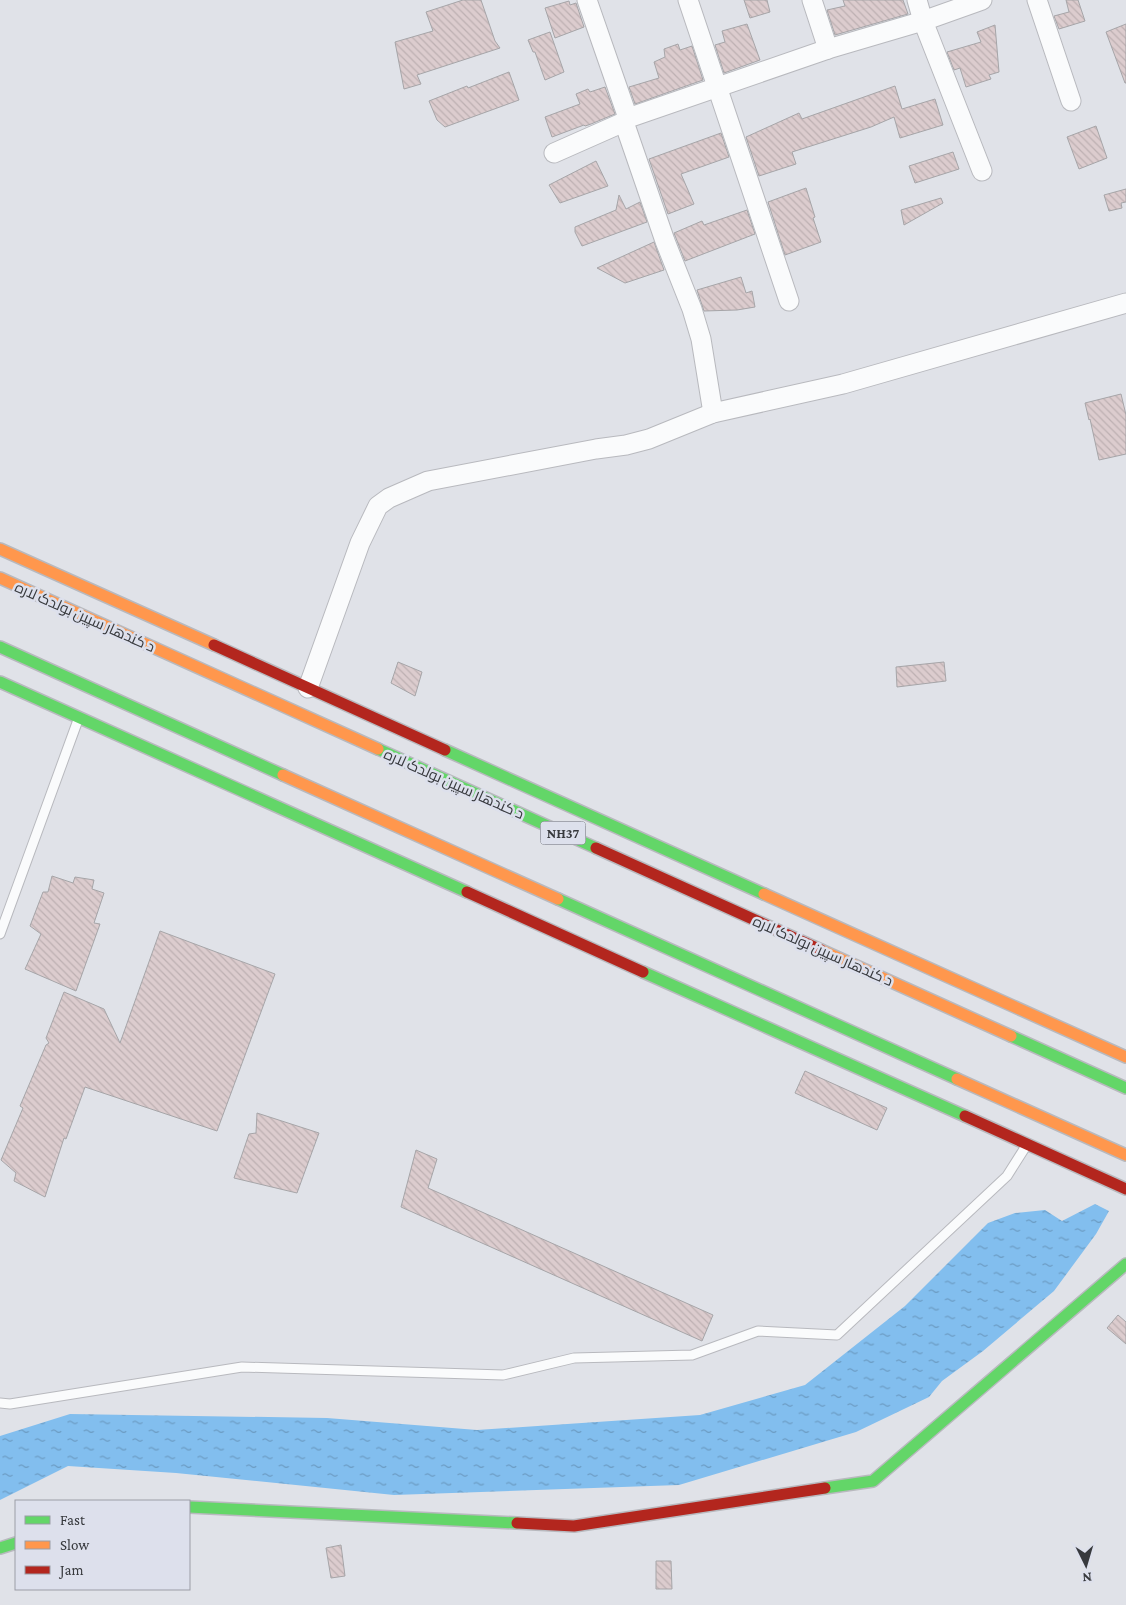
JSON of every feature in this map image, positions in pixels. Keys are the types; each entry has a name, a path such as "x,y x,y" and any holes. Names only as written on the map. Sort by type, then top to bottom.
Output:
{"main road":[{"path":"0,549 1126,1057"},
{"name":"د کندهار سپین بولدک لاره","path":"0,578 1126,1088"},
{"path":"0,647 1126,1155"},
{"path":"0,682 1126,1189"},
{"path":"190,1507 574,1526 873,1481 1126,1264"},
{"path":"0,1548 15,1542"}],"street":[{"path":"586,0 664,242 692,309 702,347 713,413"},
{"path":"688,0 788,301"},
{"path":"812,0 828,49"},
{"path":"917,0 923,21 982,171"},
{"path":"554,153 626,120 718,87 828,49 923,21 982,0"},
{"path":"1037,0 1071,101"},
{"path":"308,688 360,543 378,506 389,498 428,481 650,439 713,413 844,384 1126,303"}],"lane":[{"path":"0,934 79,718"},
{"path":"0,1403 10,1404 242,1367 503,1375 574,1358 692,1355 758,1331 837,1335 1007,1176 1027,1145"}],"water":[{"path":"1095,1204 1109,1211 1096,1234 1054,1291 983,1351 942,1381 929,1397 856,1432 679,1485 394,1495 176,1473 68,1466 0,1500 0,1436 70,1414 327,1418 477,1430 700,1415 805,1385 905,1306 988,1223 1015,1213 1045,1210 1062,1221"}],"building":[{"path":"463,0 481,0 495,41 500,48 417,75 421,84 404,89 395,42 433,31 426,12"},
{"path":"744,0 767,0 770,12 750,18"},
{"path":"843,0 903,0 908,14 835,35 827,10 845,6"},
{"path":"1066,0 1078,0 1085,21 1059,29 1054,16 1069,12"},
{"path":"569,1 570,5 576,3 584,27 555,38 545,8"},
{"path":"747,24 760,60 724,73 715,45 725,42 722,31"},
{"path":"1126,24 1126,83 1125,83 1106,32"},
{"path":"995,25 999,72 989,75 991,79 966,87 960,68 954,70 947,52 981,42 977,32"},
{"path":"550,32 564,72 545,80 535,52 533,52 528,40"},
{"path":"678,44 680,50 692,46 703,80 635,104 629,87 659,78 654,62 665,57 664,49"},
{"path":"509,72 519,100 445,127 437,120 429,101"},
{"path":"895,86 902,109 935,99 943,125 900,138 894,117 871,127 792,152 796,164 759,176 746,137 799,113 802,119"},
{"path":"605,87 615,114 552,137 545,117 580,104 576,94 588,89 590,92"},
{"path":"1096,126 1107,158 1079,169 1067,137"},
{"path":"721,133 729,157 681,174 694,204 668,214 649,159"},
{"path":"953,152 959,169 915,183 909,166"},
{"path":"596,161 608,186 560,203 549,185"},
{"path":"806,188 821,242 785,255 768,202"},
{"path":"1126,189 1126,202 1121,203 1122,208 1109,211 1104,195"},
{"path":"619,195 626,209 640,202 647,222 582,246 575,232 575,227 616,210"},
{"path":"941,198 943,203 904,225 901,210"},
{"path":"747,210 755,234 685,261 674,233 702,221 704,225"},
{"path":"654,242 664,270 625,283 597,268"},
{"path":"741,277 746,293 752,291 755,307 737,310 704,311 697,290"},
{"path":"1121,394 1126,415 1126,454 1099,460 1085,403"},
{"path":"398,662 422,672 415,696 391,683"},
{"path":"944,662 946,681 897,687 896,667"},
{"path":"52,876 73,883 75,877 94,880 92,889 104,893 94,923 100,924 76,991 25,969 41,934 30,926 43,892 48,892"},
{"path":"160,931 275,974 217,1131 85,1087 66,1139 64,1138 45,1197 14,1181 16,1173 1,1160 23,1108 20,1106 46,1045 49,1043 46,1038 64,992 104,1009 120,1043"},
{"path":"805,1071 887,1108 877,1130 795,1093"},
{"path":"257,1113 319,1133 297,1193 234,1178 249,1134 256,1133"},
{"path":"416,1150 437,1159 428,1188 713,1315 702,1341 401,1207"},
{"path":"1118,1315 1126,1322 1126,1344 1107,1328"},
{"path":"341,1545 345,1576 331,1578 326,1548"},
{"path":"656,1561 671,1561 672,1589 656,1589"}],"traffic: fast":[{"path":"0,647 283,775"},
{"path":"0,682 467,892"},
{"path":"378,749 596,848"},
{"path":"445,750 764,894"},
{"path":"558,899 957,1079"},
{"path":"643,972 965,1116"},
{"path":"1011,1036 1126,1088"},
{"path":"825,1488 873,1481 1126,1264"},
{"path":"190,1507 517,1523"},
{"path":"0,1548 15,1543"}],"traffic: slow":[{"path":"0,549 214,645"},
{"path":"0,578 378,749"},
{"path":"283,775 558,899"},
{"path":"764,894 1126,1057"},
{"path":"821,950 1011,1036"},
{"path":"957,1079 1126,1155"}],"traffic: jam":[{"path":"214,645 445,750"},
{"path":"596,848 821,950"},
{"path":"467,892 643,972"},
{"path":"965,1116 1126,1189"},
{"path":"517,1523 574,1526 825,1488"}]}
